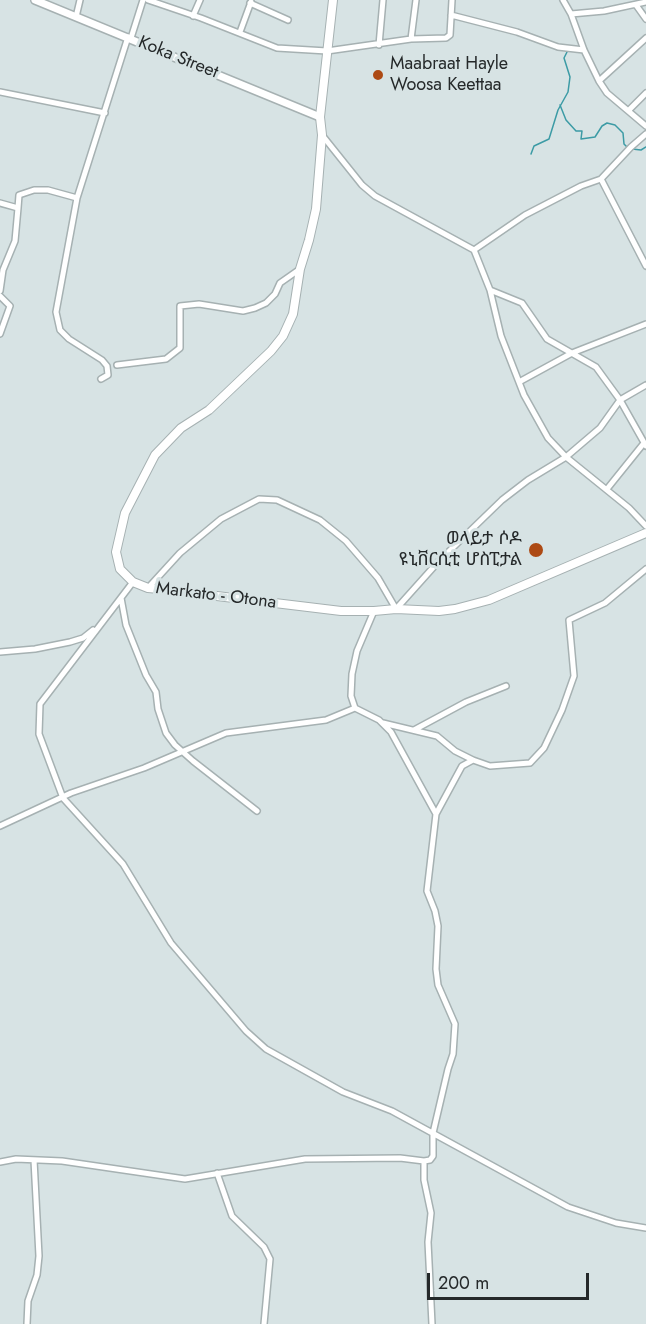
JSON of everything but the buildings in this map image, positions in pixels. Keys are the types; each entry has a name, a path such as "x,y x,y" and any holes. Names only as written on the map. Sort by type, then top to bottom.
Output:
{"main road":[{"name":"Koka Street","path":"35,0 320,117"},
{"name":"Markato - Otona","path":"333,0 320,117 322,135 316,209 300,269 293,314 283,336 271,351 209,410 181,428 155,455 125,513 116,552 120,569 133,582 148,588 341,611 447,610 489,600 646,532"}],"street":[{"path":"76,16 80,0"},
{"path":"101,379 108,375 107,366 60,330 56,312 77,198 143,0"},
{"path":"148,0 240,32 277,48 327,51 411,39 448,37 452,0"},
{"path":"193,16 200,0"},
{"path":"380,45 383,0"},
{"path":"411,39 416,0"},
{"path":"562,0 571,14 584,50 599,81 607,93 646,126"},
{"path":"240,32 251,2 288,20"},
{"path":"571,14 604,11 646,3"},
{"path":"636,5 646,19"},
{"path":"451,15 495,25 564,48 584,50"},
{"path":"599,81 646,38"},
{"path":"0,92 105,113"},
{"path":"629,110 646,93"},
{"path":"474,250 525,215 581,186 601,179 646,134"},
{"path":"322,135 362,185 375,196 474,250 490,290 501,336 519,382 548,438 566,457 607,489 646,532"},
{"path":"601,179 644,257 646,266"},
{"path":"0,291 1,270 15,241 19,195 34,190 48,189 77,198"},
{"path":"0,203 18,208"},
{"path":"117,365 166,359 180,348 180,306 199,304 243,311 255,308 266,303 275,294 280,283 300,269"},
{"path":"490,290 522,303 547,339 596,367 620,399 645,444 607,489"},
{"path":"0,296 9,306 0,334"},
{"path":"519,382 572,353 646,324"},
{"path":"148,588 180,553 220,519 259,499 277,500 320,520 346,541 378,578 396,609 439,561 502,500 528,480 566,457 600,428 620,399 646,385"},
{"path":"374,611 357,651 352,674 351,696 355,708 381,722 437,736 455,751 490,766 530,763 544,748 562,710 574,676 569,620 605,603 646,569"},
{"path":"133,582 40,704 39,734 63,798 123,864 171,942 246,1031 266,1049 343,1092 392,1111 568,1207 616,1222 646,1228"},
{"path":"121,598 126,625 146,675 156,692 158,709 166,733 181,751 257,811"},
{"path":"0,652 70,642 83,638 97,627"},
{"path":"414,730 466,702 506,686"},
{"path":"0,826 71,794 144,768 226,733 326,720 355,708"},
{"path":"381,722 391,732 405,754 436,814"},
{"path":"0,1162 16,1159 62,1161 185,1179 305,1159 430,1160 433,1156 433,1133 453,1054 455,1024 438,985 438,926 427,891 436,814 462,766 473,760"},
{"path":"27,1324 28,1301 37,1275 39,1256 34,1160"},
{"path":"424,1161 424,1180 431,1213 428,1242 432,1324"},
{"path":"217,1173 232,1216 264,1248 270,1259 264,1324"}],"waterway":[{"path":"531,154 534,146 549,139 558,110 568,92 570,77 564,58 568,50"},
{"path":"560,105 566,120 576,131 582,131 581,139 595,137 602,126 607,123 615,125 623,133 624,144 627,147"},
{"path":"632,149 641,150 646,147"}],"place":[{"name":"Maabraat Hayle Woosa Keettaa","path":"378,75"},
{"name":"ወላይታ ሶዶ ዩኒቨርሲቲ ሆስፒታል","path":"536,550"}]}
